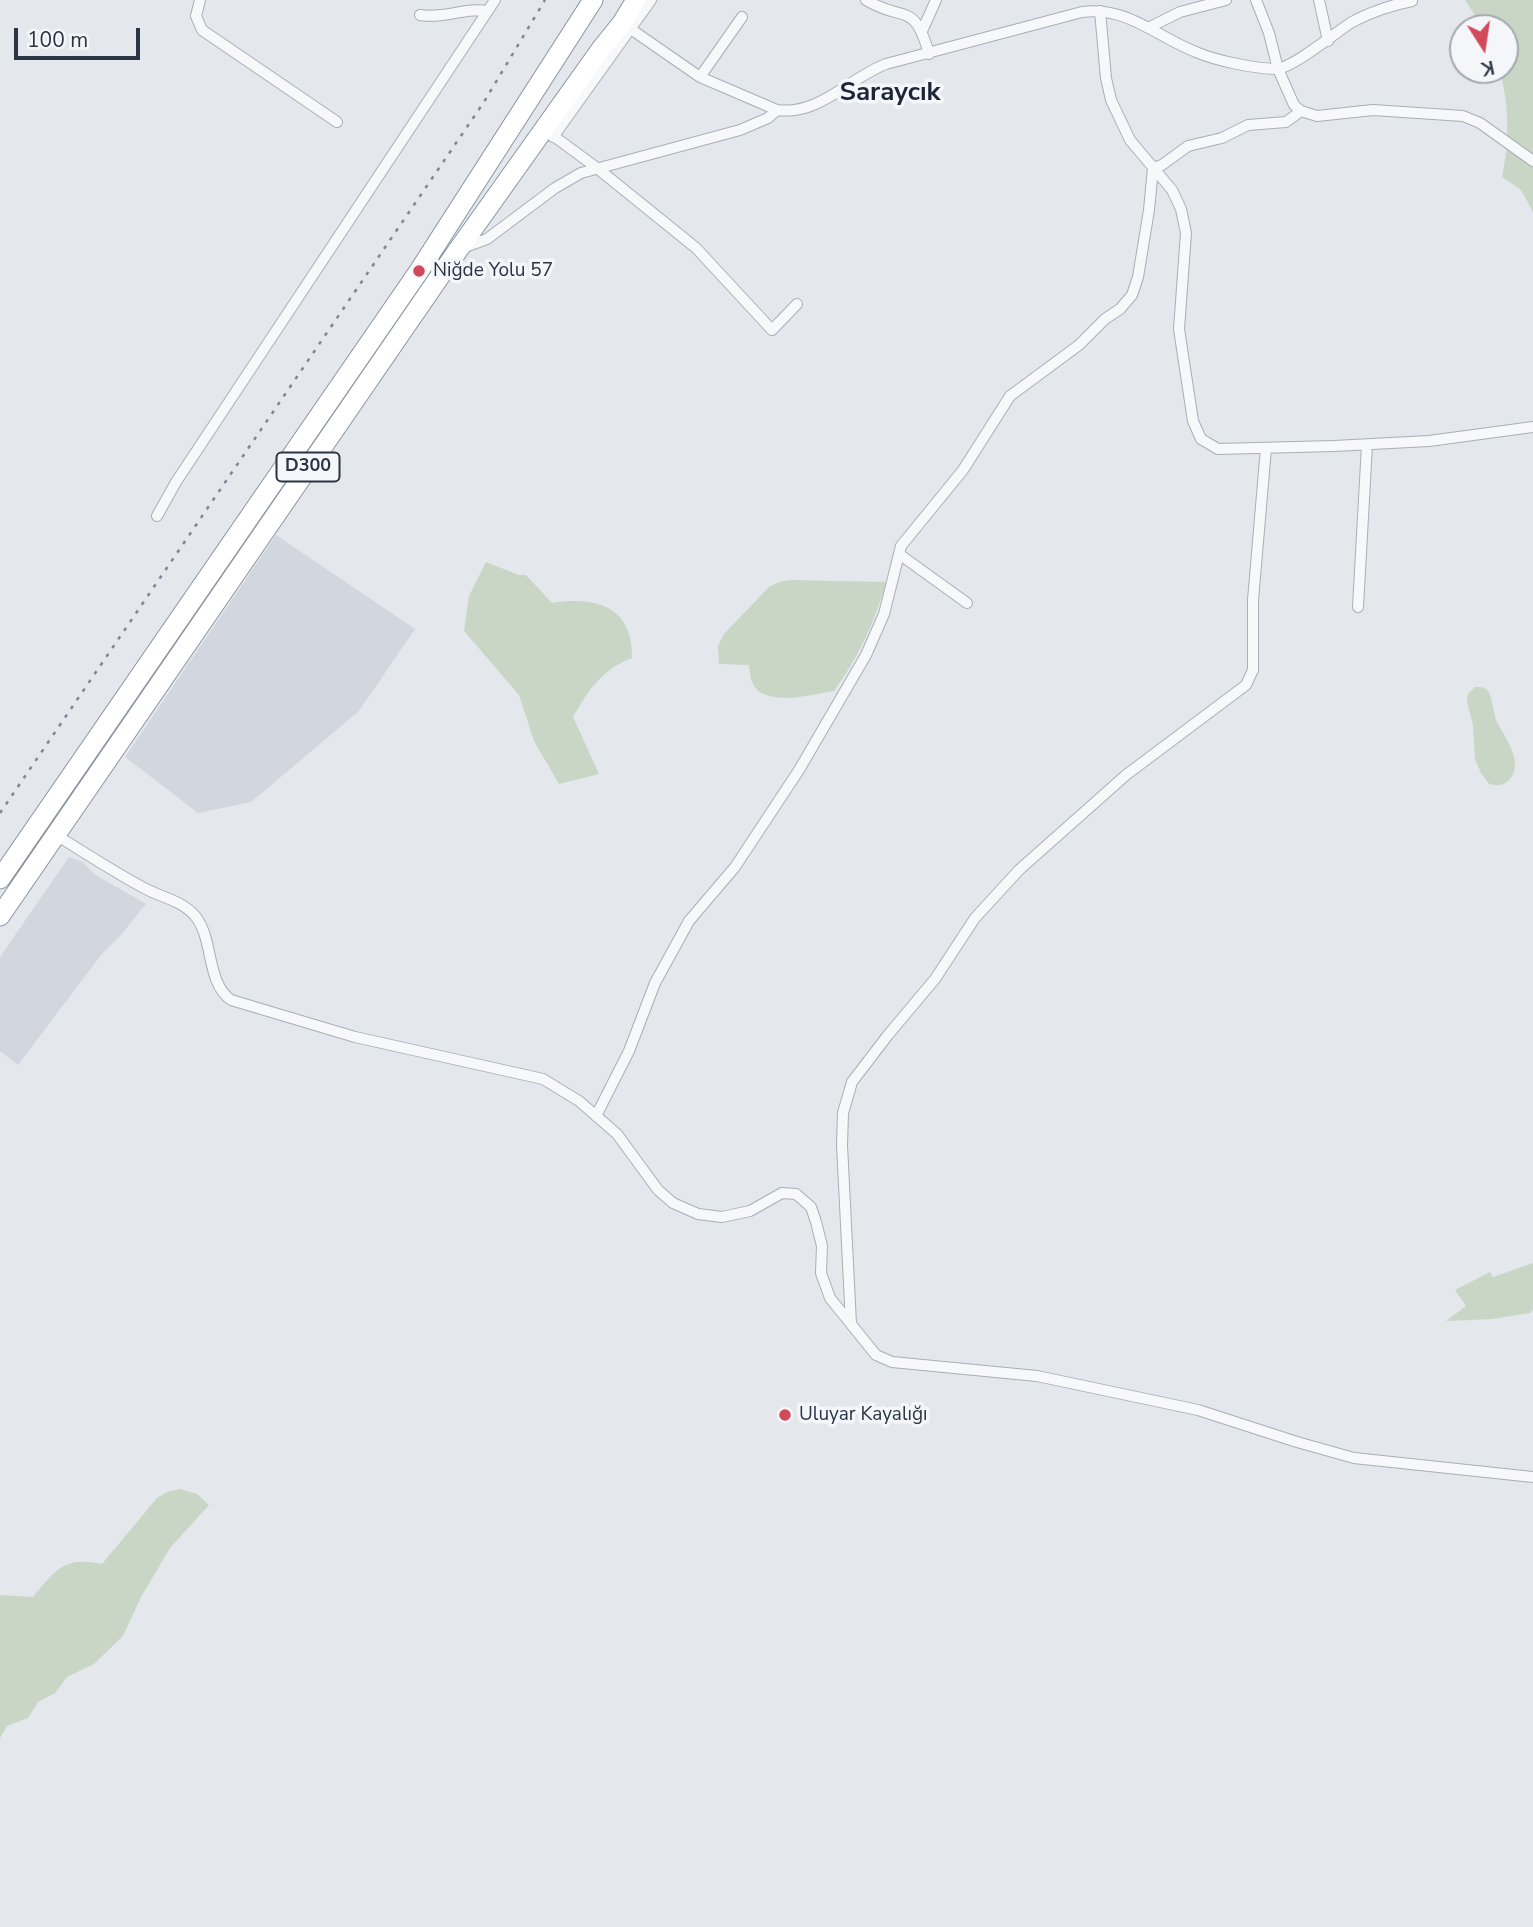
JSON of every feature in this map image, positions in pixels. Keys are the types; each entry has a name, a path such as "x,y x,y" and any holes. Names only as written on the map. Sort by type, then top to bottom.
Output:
{"highway":[{"path":"590,3 589,18 601,30 626,16"},
{"name":"D300","path":"0,879 419,271 590,3"},
{"name":"D300","path":"0,916 458,250 548,133 626,16"}],"street":[{"path":"200,0 196,16 202,30 337,122"},
{"path":"157,516 176,482 495,0"},
{"path":"651,0 626,16 700,78 777,110 791,111 810,107 873,68 1082,12 1100,11 1124,16 1205,56 1278,69 1328,41 1348,24 1368,14 1412,1"},
{"path":"922,31 936,0"},
{"path":"1150,27 1180,12 1226,0"},
{"path":"1256,0 1269,33 1278,69 1294,105 1301,111 1317,116 1373,110 1457,115 1480,123 1533,161"},
{"path":"1319,0 1328,41"},
{"path":"870,1 912,18 922,31 929,54"},
{"path":"420,16 443,17 478,10 487,11"},
{"path":"1100,11 1105,78 1111,100 1130,140 1172,190 1181,209 1186,233 1179,329 1195,431 1209,446 1218,449 1367,445 1429,441 1533,427"},
{"path":"700,78 741,17"},
{"path":"458,250 487,239 555,188 597,167 625,162 740,130 768,118 777,110"},
{"path":"1153,168 1163,165 1188,146 1216,139 1248,124 1286,122 1301,111"},
{"path":"548,133 597,167 696,248 772,330 797,304"},
{"path":"596,1116 629,1051 655,983 689,921 735,867 827,725 866,655 884,614 901,546 962,470 1010,396 1079,345 1132,295 1140,264 1153,168"},
{"path":"1358,607 1367,445"},
{"path":"851,1324 842,1145 843,1113 852,1082 935,979 975,918 1019,870 1126,775 1246,685 1253,670 1253,600 1266,448"},
{"path":"899,554 967,603"},
{"path":"56,835 147,890 179,903 195,916 204,930 221,990 231,1000 355,1037 543,1079 579,1101 617,1133 658,1190 673,1203 698,1214 722,1217 750,1211 782,1193 796,1195 805,1200 811,1207 816,1222 822,1247 821,1273 830,1298 876,1355 892,1362 1037,1376 1198,1410 1297,1443 1354,1458 1533,1477"}],"shaded area":[{"path":"276,535 415,629 359,711 251,802 198,813 125,757"},
{"path":"69,857 83,862 94,874 146,904 101,955 18,1065 0,1051 0,957"}],"green space":[{"path":"1465,0 1533,0 1533,212 1521,190 1502,177 1507,136 1507,110 1503,84 1519,84 1519,14 1474,14"},
{"path":"486,562 519,575 526,575 552,603 584,601 597,604 619,616 626,627 631,641 632,658 604,675 590,690 573,717 599,774 559,784 534,741 519,695 464,631 469,596"},
{"path":"790,580 886,582 865,639 834,691 777,698 758,690 752,682 749,665 719,664 718,646 724,634 769,587"},
{"path":"1475,687 1488,691 1496,720 1512,749 1514,773 1502,784 1489,784 1475,759 1473,725 1467,702 1468,694"},
{"path":"1533,1263 1533,1309 1530,1313 1492,1319 1446,1321 1466,1306 1455,1290 1490,1272 1493,1277"},
{"path":"180,1489 197,1494 209,1505 170,1548 141,1597 123,1636 94,1664 67,1677 55,1693 38,1702 28,1718 7,1726 0,1738 0,1595 33,1597 62,1567 78,1562 102,1564 157,1498"}],"railway":[{"path":"0,813 484,102 545,0"}],"place":[{"name":"Niğde Yolu 57","path":"419,271"},
{"name":"Uluyar Kayalığı","path":"785,1415"}],"district":[{"name":"Saraycık","path":"890,94"}]}
